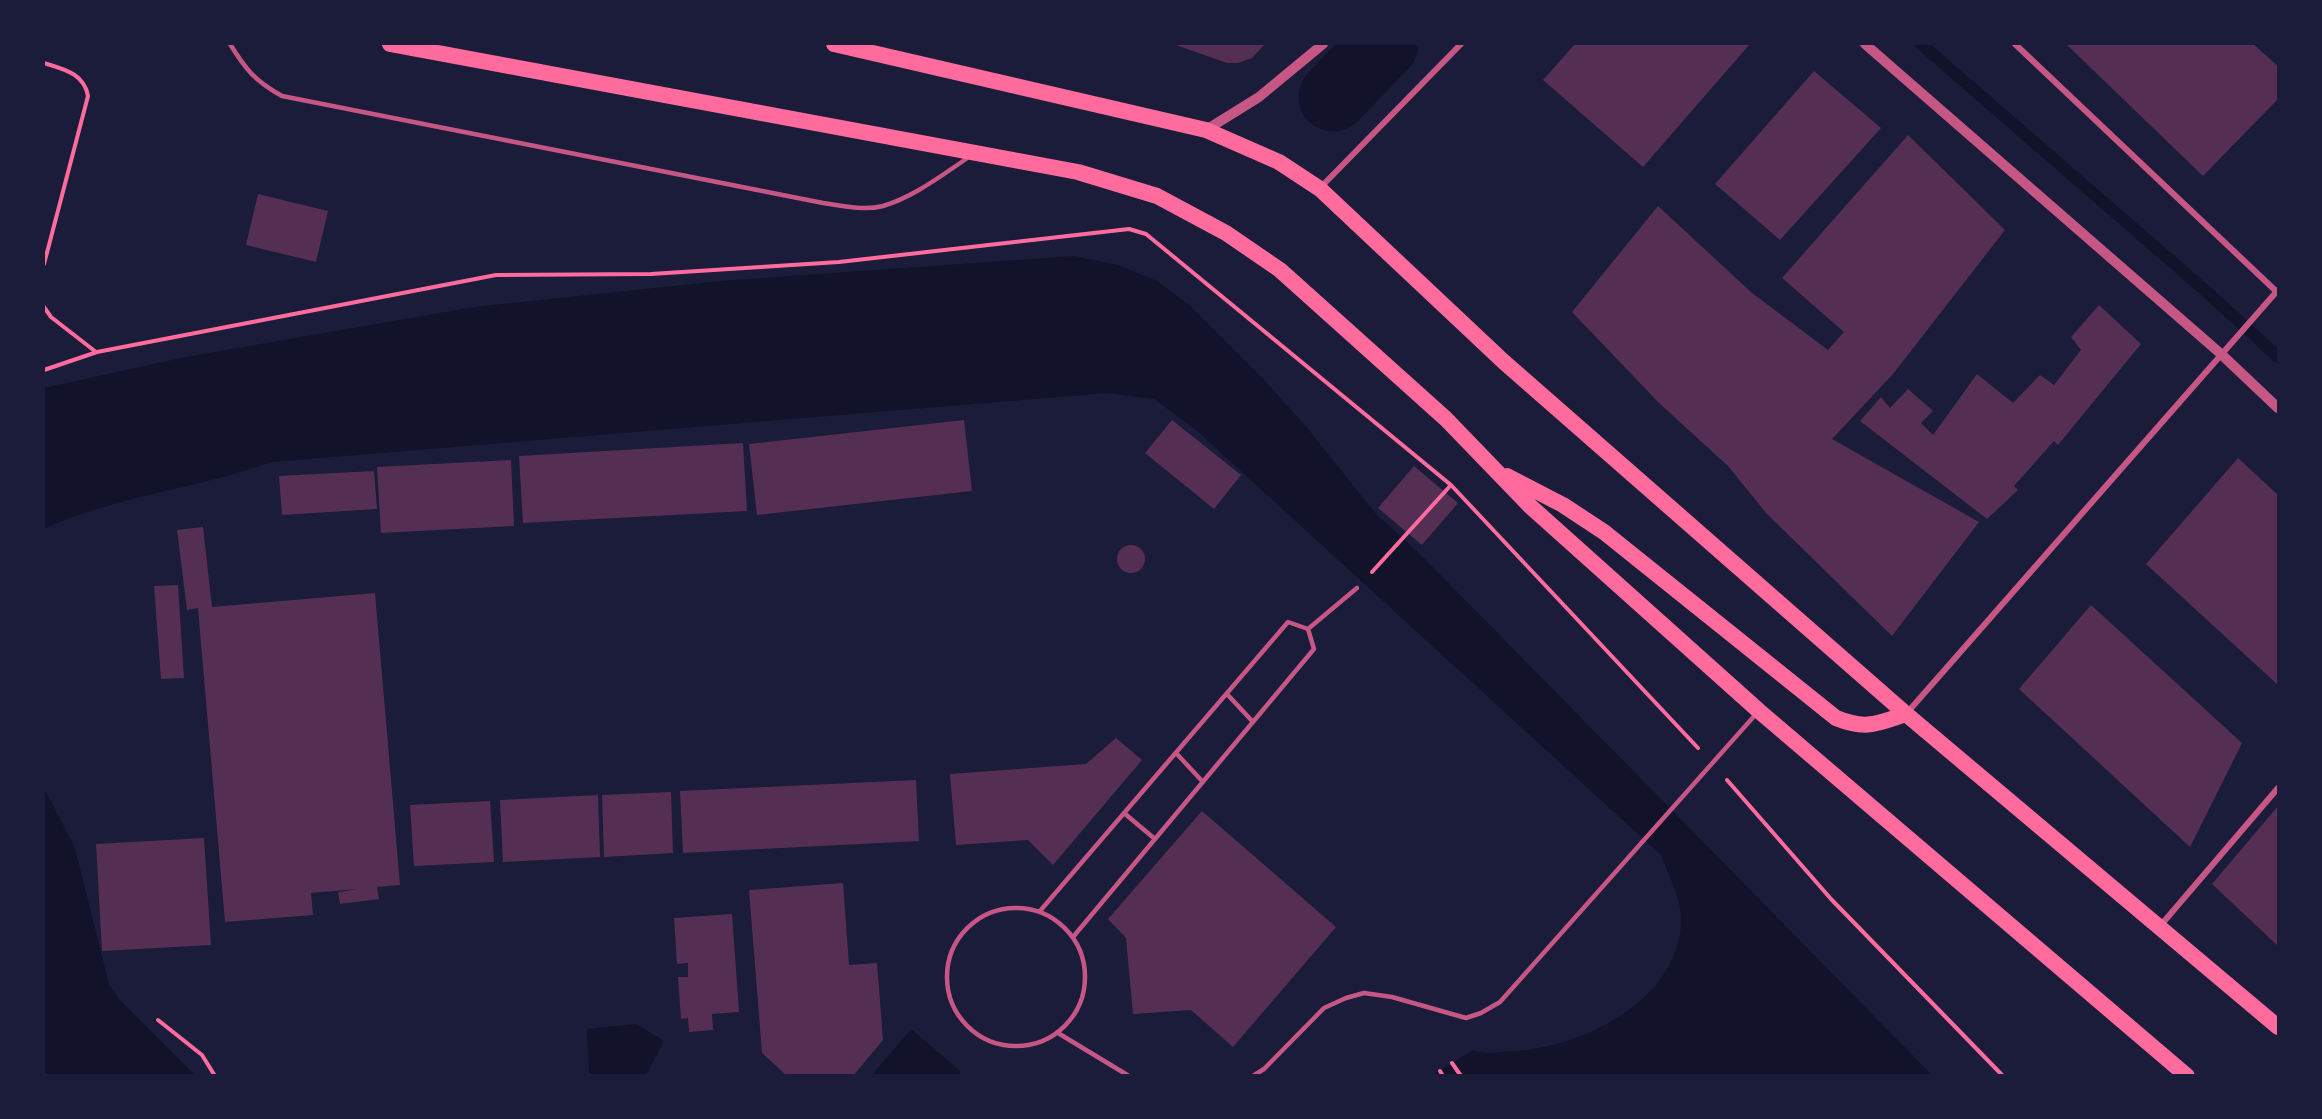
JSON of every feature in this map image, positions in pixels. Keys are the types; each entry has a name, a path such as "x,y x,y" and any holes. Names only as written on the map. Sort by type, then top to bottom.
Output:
{"highway":[{"path":"390,44 1078,172 1157,196 1226,233 1280,270 1446,419 1530,506 1759,711 2187,1076"},
{"path":"834,44 1206,130 1280,162 1320,189 1504,362 1906,714 2278,1028"},
{"path":"1493,468 1563,505 1604,532 1836,718 1854,725 1870,726 1906,714"}],"street":[{"path":"1206,130 1259,97 1323,44"},
{"path":"1320,189 1461,44"},
{"path":"1865,44 2224,351 2278,408"},
{"path":"1906,714 2278,291 2015,44"},
{"path":"2158,928 2278,788"}],"lane":[{"path":"230,44 244,67 257,82 282,96 856,208 883,206 925,186 975,153"},
{"path":"1308,629 1357,588"},
{"path":"1040,911 1288,622 1308,629"},
{"path":"1073,937 1314,649 1308,629"},
{"path":"1227,694 1253,722"},
{"path":"1253,1076 1264,1069 1324,1008 1346,998 1364,993 1392,997 1466,1018 1481,1013 1500,1002 1759,711"},
{"path":"1176,753 1203,782"},
{"path":"1124,813 1155,839"},
{"path":"1019,907 1040,911 1059,921 1073,937 1083,956 1086,978 1083,999 1073,1017 1058,1033 1038,1044 1016,1047 994,1043 974,1033 958,1017 949,997 947,974 951,953 962,933 979,918 999,909 1019,907"},
{"path":"1058,1033 1129,1076"}],"path":[{"path":"44,63 76,75 86,84 88,96 44,264"},
{"path":"44,370 97,352 495,275 651,274 839,262 1129,229 1146,234 1451,485 1713,764 1831,899 2003,1076"},
{"path":"44,307 51,317 97,352"},
{"path":"1357,588 1451,485"},
{"path":"158,1020 201,1056 215,1076"},
{"path":"1452,1063 1461,1076"},
{"path":"1440,1071 1443,1076"}],"shaded area":[{"path":"1074,256 1118,265 1157,281 1189,305 1264,380 1304,424 1376,514 1419,553 1932,1075 1433,1075 1473,1050 1488,1053 1514,1051 1568,1041 1595,1030 1621,1015 1644,997 1663,976 1675,951 1681,924 1678,898 1661,855 1195,429 1154,399 1107,393 271,462 99,508 44,529 44,388 186,357 474,307 721,281"},
{"path":"44,788 75,848 109,985 118,998 195,1075 44,1075"},
{"path":"636,1024 664,1041 646,1075 589,1075 587,1029"},
{"path":"911,1029 961,1072 958,1075 872,1075"}],"building":[{"path":"1173,44 1265,44 1252,58 1238,63 1227,63"},
{"path":"1575,44 1750,44 1643,167 1543,80"},
{"path":"2066,44 2253,44 2278,66 2278,99 2203,176"},
{"path":"1814,71 1881,128 1780,240 1715,184"},
{"path":"1908,135 2005,230 1893,374 1832,439 1979,522 1892,636 1767,514 1728,466 1659,403 1572,312 1658,206 1752,293 1828,350 1844,332 1782,278"},
{"path":"258,194 328,211 316,262 246,245"},
{"path":"2099,305 2141,344 2058,445 2054,441 2014,486 2018,490 1987,519 1860,421 1881,397 1890,408 1908,389 1933,411 1921,423 1933,435 1977,374 2013,403 2040,375 2054,385 2081,350 2071,337"},
{"path":"964,420 972,491 757,515 749,444"},
{"path":"1172,420 1241,475 1214,509 1145,453"},
{"path":"743,443 747,511 523,523 519,456"},
{"path":"2238,458 2278,495 2278,685 2146,564"},
{"path":"511,460 514,526 381,533 377,467"},
{"path":"1414,466 1458,503 1422,545 1378,508"},
{"path":"374,471 377,509 282,515 279,476"},
{"path":"203,527 212,607 375,593 400,885 377,887 379,899 340,904 338,892 358,889 311,893 313,915 225,922 198,608 187,610 177,530"},
{"path":"1131,545 1141,549 1145,559 1141,569 1131,573 1121,569 1117,559 1121,549"},
{"path":"178,585 184,678 161,679 154,586"},
{"path":"2091,605 2242,743 2190,847 2019,689"},
{"path":"1116,738 1142,760 1053,865 1028,840 956,845 950,774 1086,764"},
{"path":"916,780 919,841 683,853 680,791"},
{"path":"671,792 673,853 604,857 602,795"},
{"path":"598,795 600,857 503,862 500,800"},
{"path":"490,801 494,862 414,866 410,805"},
{"path":"2278,806 2278,946 2212,884"},
{"path":"1202,811 1336,927 1233,1047 1191,1010 1133,1014 1126,938 1108,919"},
{"path":"204,838 211,945 102,951 96,844"},
{"path":"843,883 849,965 877,963 883,1040 853,1076 787,1076 762,1053 749,890"},
{"path":"732,914 739,1012 712,1014 713,1030 689,1032 688,1018 681,1019 678,977 688,977 688,963 677,964 674,918"}],"waterway":[{"path":"1333,97 1384,44"},
{"path":"1921,44 2208,293 2278,357"}]}
